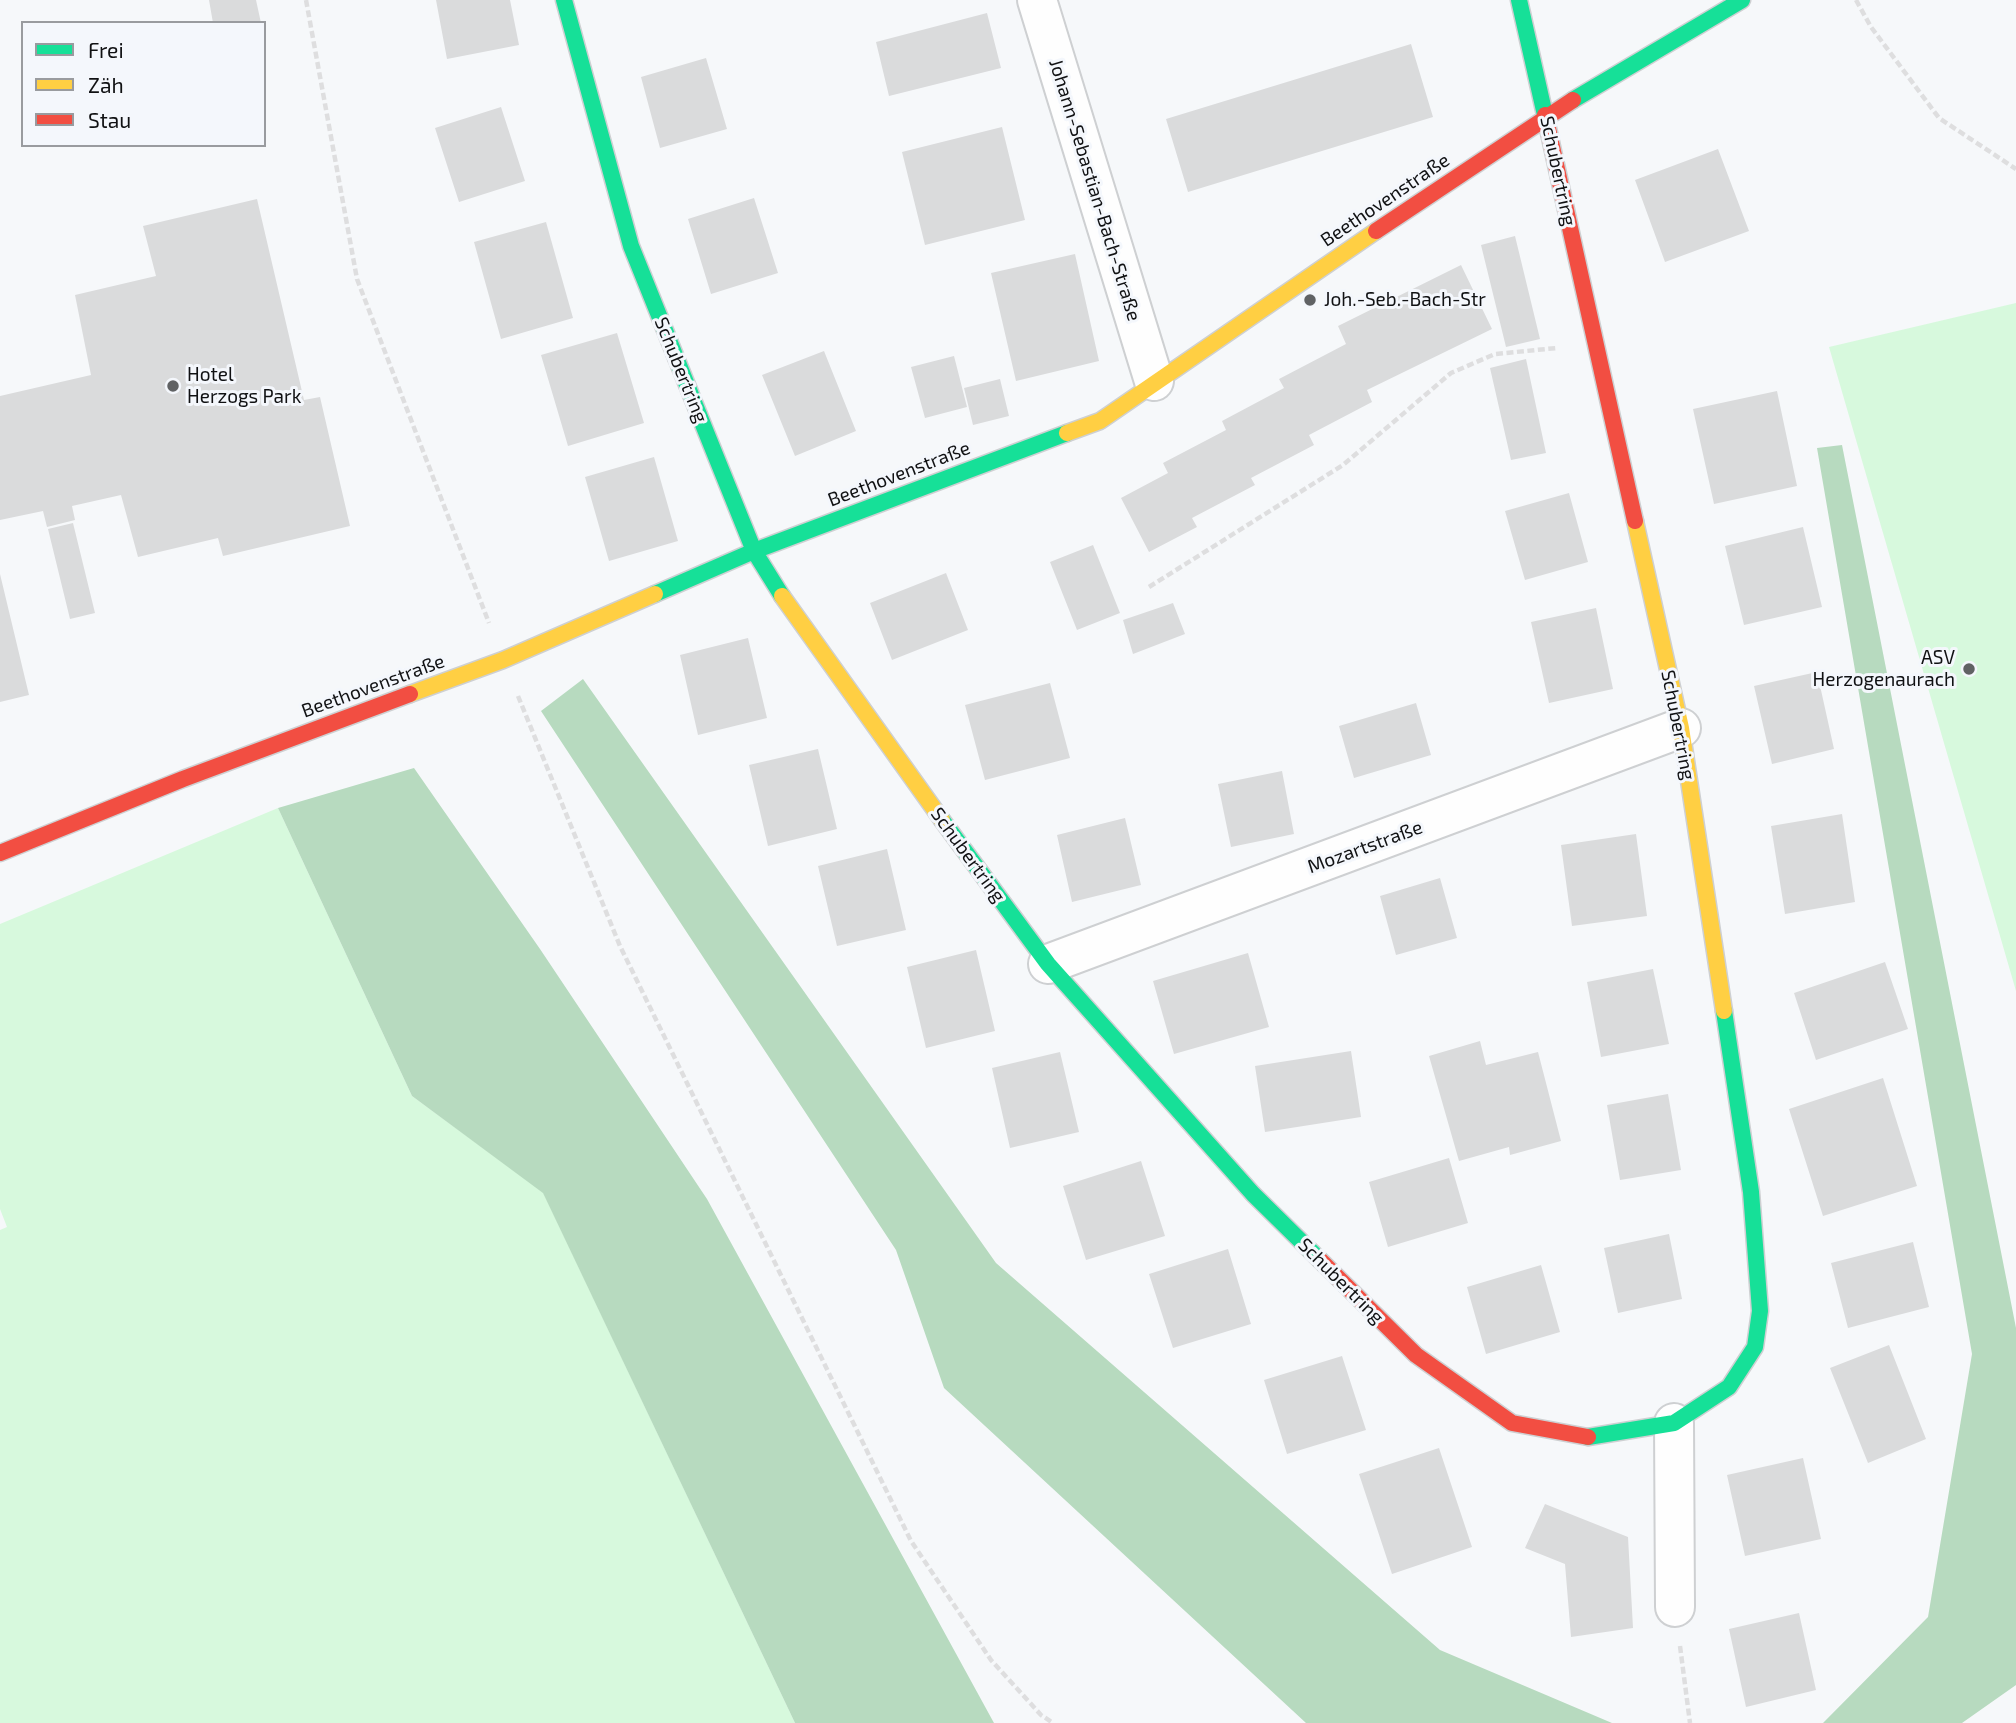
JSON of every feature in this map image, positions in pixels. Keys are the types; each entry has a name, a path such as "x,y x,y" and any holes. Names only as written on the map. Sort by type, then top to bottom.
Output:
{"street":[{"name":"Schubertring","path":"564,0 631,246 754,551 796,620 1048,964 1253,1194 1416,1355 1512,1423 1590,1437 1674,1423 1729,1387 1755,1347 1760,1311 1751,1192 1681,728 1519,0"},
{"name":"Johann-Sebastian-Bach-Straße","path":"1037,0 1154,381"},
{"name":"Beethovenstraße","path":"0,853 183,779 503,660 754,551 1100,421 1154,381 1546,116 1742,0"},
{"name":"Mozartstraße","path":"1048,964 1681,728"},
{"path":"1674,1423 1675,1606"}],"path":[{"path":"306,0 357,279 503,660 620,946 911,1541 991,1660 1041,1714 1053,1723"},
{"path":"1856,0 1871,27 1939,118 2016,169"},
{"path":"1149,587 1343,465 1451,373 1495,354 1596,344"},
{"path":"1675,1606 1690,1723"},
{"path":"1041,1714 1044,1723"}],"green space":[{"name":"ASV Herzogenaurach","path":"2016,303 2016,991 1829,347"},
{"path":"1842,445 2016,1328 2016,1685 1962,1723 1823,1723 1928,1617 1972,1354 1817,448"},
{"path":"583,679 996,1263 1440,1650 1612,1723 1306,1723 944,1388 896,1250 541,711"},
{"path":"414,768 540,949 707,1199 994,1723 795,1723 543,1193 412,1096 278,808"},
{"path":"278,808 412,1096 543,1192 795,1723 0,1723 0,1230 7,1227 0,1209 0,924"}],"building":[{"path":"209,0 256,0 261,21 213,21"},
{"path":"436,0 510,0 519,45 447,59"},
{"path":"987,13 1001,68 889,96 876,42"},
{"path":"1411,44 1433,117 1188,192 1166,119"},
{"path":"706,58 727,129 660,148 641,77"},
{"path":"501,107 525,181 459,202 435,128"},
{"path":"1002,127 1025,220 925,245 902,152"},
{"path":"1718,149 1749,231 1665,262 1635,180"},
{"path":"754,198 778,273 711,294 688,219"},
{"name":"Hotel Herzogs Park","path":"257,199 304,400 320,397 350,526 223,556 218,538 138,557 121,495 72,506 75,520 47,527 43,511 0,520 0,396 91,375 75,295 156,276 143,226"},
{"path":"546,222 573,318 501,339 474,242"},
{"path":"1515,236 1540,339 1506,347 1481,245"},
{"path":"1075,254 1099,361 1016,381 991,273"},
{"path":"1461,265 1492,329 1367,390 1372,402 1309,435 1314,445 1251,478 1255,485 1192,518 1197,527 1149,552 1121,498 1168,473 1163,463 1226,430 1222,421 1284,388 1279,379 1346,344 1338,326"},
{"path":"617,333 644,423 568,446 541,355"},
{"path":"824,351 856,431 795,456 762,375"},
{"path":"954,356 967,407 925,418 911,367"},
{"path":"1526,359 1546,453 1511,460 1490,368"},
{"path":"1000,379 1009,416 973,425 964,388"},
{"path":"1777,391 1797,486 1714,504 1693,409"},
{"path":"654,457 678,541 609,561 585,477"},
{"path":"1569,493 1588,562 1525,580 1505,511"},
{"path":"73,523 95,613 70,619 48,529"},
{"path":"1803,527 1822,607 1744,625 1725,546"},
{"path":"1093,545 1120,613 1077,630 1050,562"},
{"path":"946,573 968,630 892,660 870,603"},
{"path":"0,574 29,695 0,702"},
{"path":"1173,603 1185,634 1133,654 1123,620"},
{"path":"1596,608 1613,689 1549,703 1531,622"},
{"path":"748,638 767,718 698,735 680,655"},
{"path":"1817,672 1834,749 1772,764 1754,686"},
{"path":"1050,683 1070,758 985,780 965,705"},
{"path":"1416,703 1431,755 1354,778 1339,726"},
{"path":"818,749 837,829 768,846 749,765"},
{"path":"1282,771 1294,834 1231,847 1218,784"},
{"path":"1842,814 1855,902 1785,914 1771,826"},
{"path":"1125,818 1141,885 1072,902 1057,835"},
{"path":"1636,834 1647,916 1572,926 1561,845"},
{"path":"887,849 906,930 837,946 818,866"},
{"path":"1440,878 1457,938 1396,955 1380,896"},
{"path":"976,950 995,1031 926,1048 907,967"},
{"path":"1248,953 1269,1027 1174,1054 1153,981"},
{"path":"1885,962 1908,1029 1816,1060 1794,993"},
{"path":"1653,969 1669,1044 1601,1057 1587,982"},
{"path":"1480,1041 1486,1065 1538,1052 1561,1141 1510,1155 1509,1147 1459,1161 1429,1056"},
{"path":"1351,1051 1361,1117 1265,1132 1255,1066"},
{"path":"1060,1052 1079,1132 1010,1148 992,1068"},
{"path":"1883,1078 1917,1186 1823,1216 1789,1109"},
{"path":"1668,1094 1681,1170 1620,1180 1607,1105"},
{"path":"1449,1158 1468,1223 1388,1247 1369,1182"},
{"path":"1141,1161 1165,1236 1086,1260 1063,1186"},
{"path":"1669,1234 1682,1299 1618,1313 1604,1248"},
{"path":"1913,1242 1929,1307 1848,1328 1831,1263"},
{"path":"1228,1249 1251,1324 1173,1348 1149,1274"},
{"path":"1541,1265 1560,1332 1486,1354 1467,1287"},
{"path":"1889,1345 1926,1439 1868,1463 1830,1368"},
{"path":"1342,1356 1366,1430 1287,1454 1264,1380"},
{"path":"1439,1448 1472,1547 1392,1574 1359,1474"},
{"path":"1803,1458 1821,1539 1745,1556 1727,1475"},
{"path":"1545,1504 1628,1537 1633,1628 1571,1637 1565,1564 1525,1548"},
{"path":"1799,1613 1816,1690 1746,1707 1729,1629"}],"traffic: fast":[{"path":"564,0 631,246 754,551 782,596"},
{"path":"1519,0 1545,115"},
{"path":"1573,100 1742,0"},
{"path":"655,594 754,551 1067,433"},
{"path":"942,820 1048,964 1253,1194 1320,1260"},
{"path":"1588,1437 1674,1423 1729,1387 1755,1347 1760,1311 1751,1192 1724,1011"}],"traffic: slow":[{"path":"1067,433 1100,421 1376,231"},
{"path":"1635,521 1681,728 1724,1011"},
{"path":"410,694 503,660 655,594"},
{"path":"782,596 942,820"}],"traffic: jam":[{"path":"1376,231 1573,100"},
{"path":"1545,115 1635,521"},
{"path":"0,853 183,779 410,694"},
{"path":"1320,1260 1416,1355 1512,1423 1588,1437"}],"place":[{"name":"Joh.-Seb.-Bach-Str","path":"1310,300"},
{"name":"Hotel Herzogs Park","path":"173,386"},
{"name":"ASV Herzogenaurach","path":"1969,669"}]}
